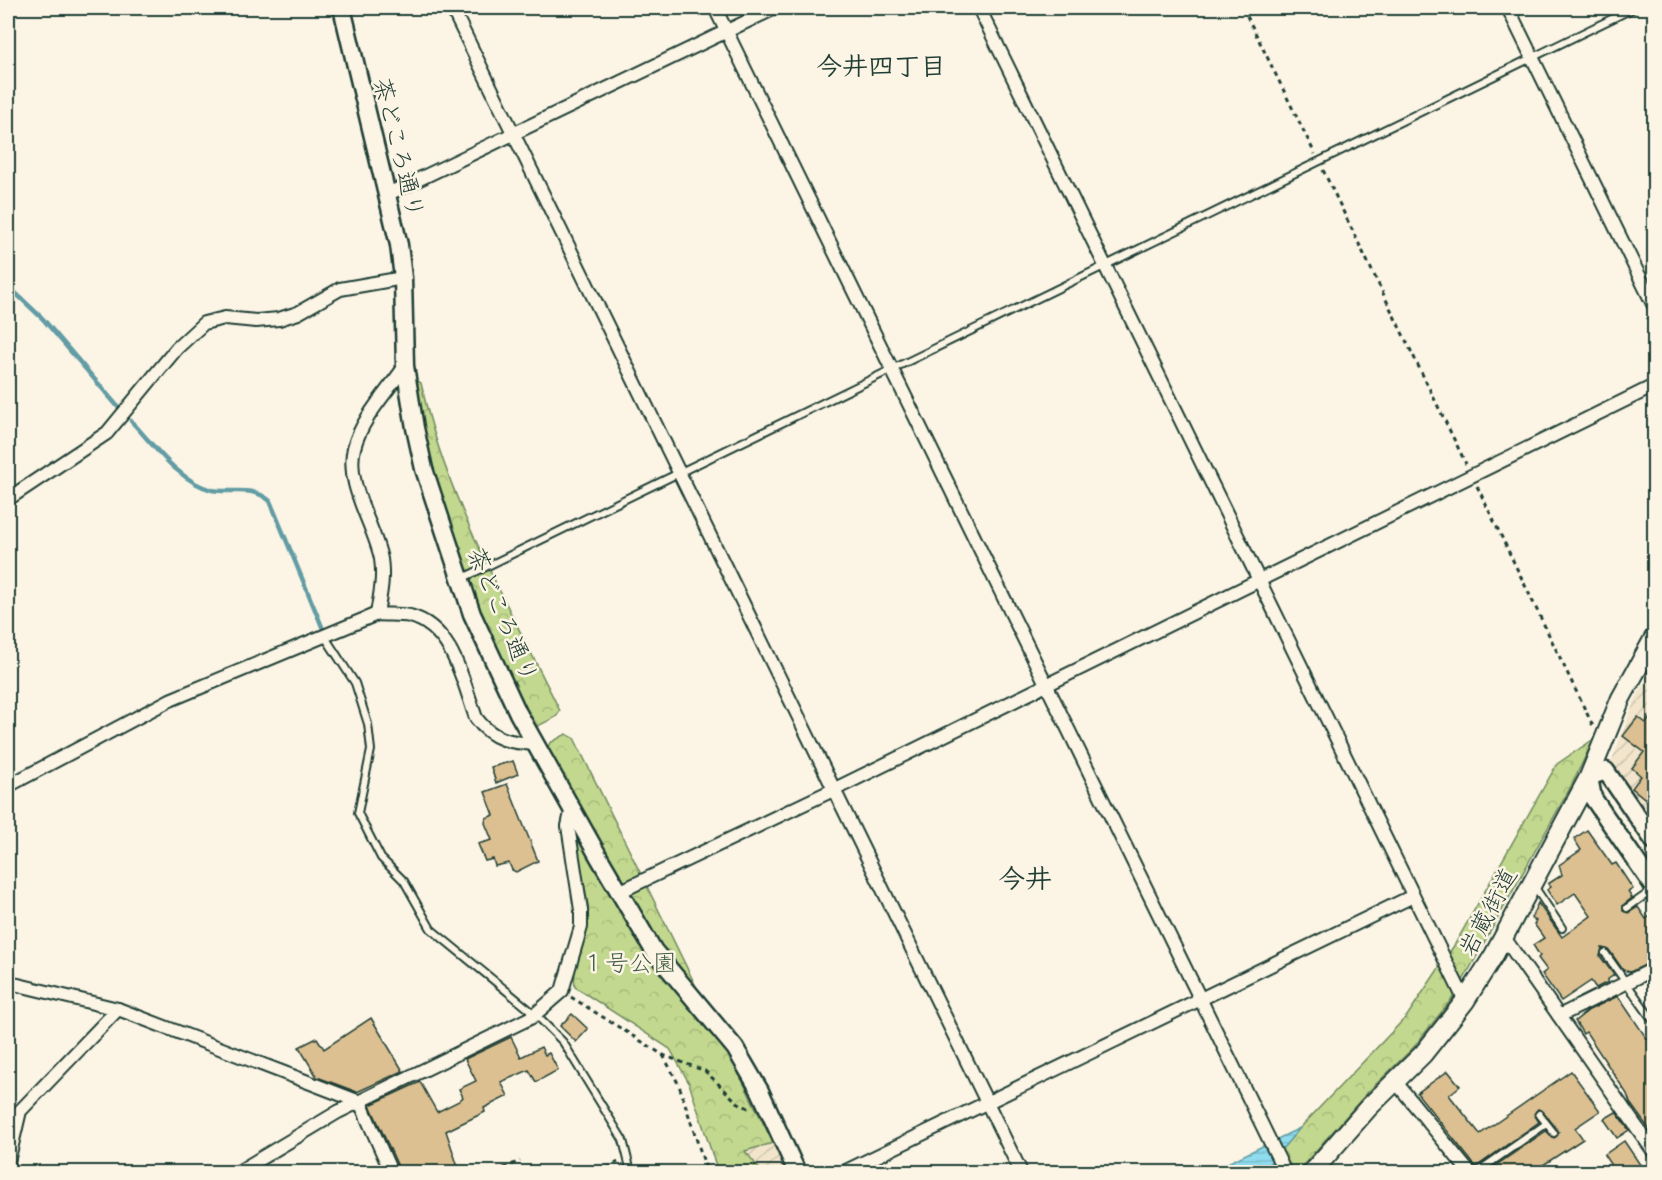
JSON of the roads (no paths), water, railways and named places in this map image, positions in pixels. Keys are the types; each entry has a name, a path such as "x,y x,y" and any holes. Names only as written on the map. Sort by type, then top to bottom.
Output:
{"main road":[{"name":"岩蔵街道","path":"1312,1173 1436,1039 1465,1001 1589,777 1621,698 1654,638"}],"street":[{"name":"茶どころ通り","path":"342,8 399,245 403,278 405,366 424,469 459,579 500,676 619,892 654,951 735,1048 773,1117 797,1173"},
{"path":"452,8 1021,1173"},
{"path":"715,8 1285,1173"},
{"path":"386,195 775,8"},
{"path":"979,8 1465,1001"},
{"path":"1508,8 1654,306"},
{"path":"8,499 107,433 177,348 204,323 225,318 256,321 279,319 298,313 340,289 403,278"},
{"path":"377,614 383,580 380,557 356,483 352,456 361,431 405,366"},
{"path":"619,892 833,790 1654,386"},
{"path":"8,786 170,700 377,614 408,616 436,630 449,647 477,718 483,727 491,735 512,743 537,744"},
{"path":"1654,841 1606,771 1589,777 1593,798 1654,888"},
{"path":"238,1173 295,1136 536,1015 562,991 581,927 582,910 568,826 572,808"},
{"path":"844,1173 1413,896"},
{"path":"1503,936 1654,1152"},
{"path":"1559,1016 1654,969"},
{"path":"8,974 9,983 118,1009 360,1102 391,1173"},
{"path":"8,1162 21,1111 118,1009"},
{"path":"1395,1081 1469,1173"}],"lane":[{"path":"459,579 1634,8"},
{"path":"325,637 355,683 368,724 371,750 358,813 381,858 404,882 431,929 555,1032 612,1119 623,1140 631,1173"},
{"path":"1532,881 1562,928"},
{"path":"1627,908 1654,888"},
{"path":"1605,953 1654,1022"},
{"path":"1539,1114 1554,1133"},
{"path":"1477,1173 1546,1124"}],"water":[{"path":"1300,1128 1262,1172 1209,1172"}],"waterway":[{"path":"8,286 43,319 119,408"},
{"path":"131,421 167,461 200,486 212,490 256,493 270,501 323,629"}],"district":[{"name":"今井四丁目","path":"881,66"},
{"name":"今井","path":"1025,879"}],"park label":[{"name":"１号公園","path":"629,963"}]}
